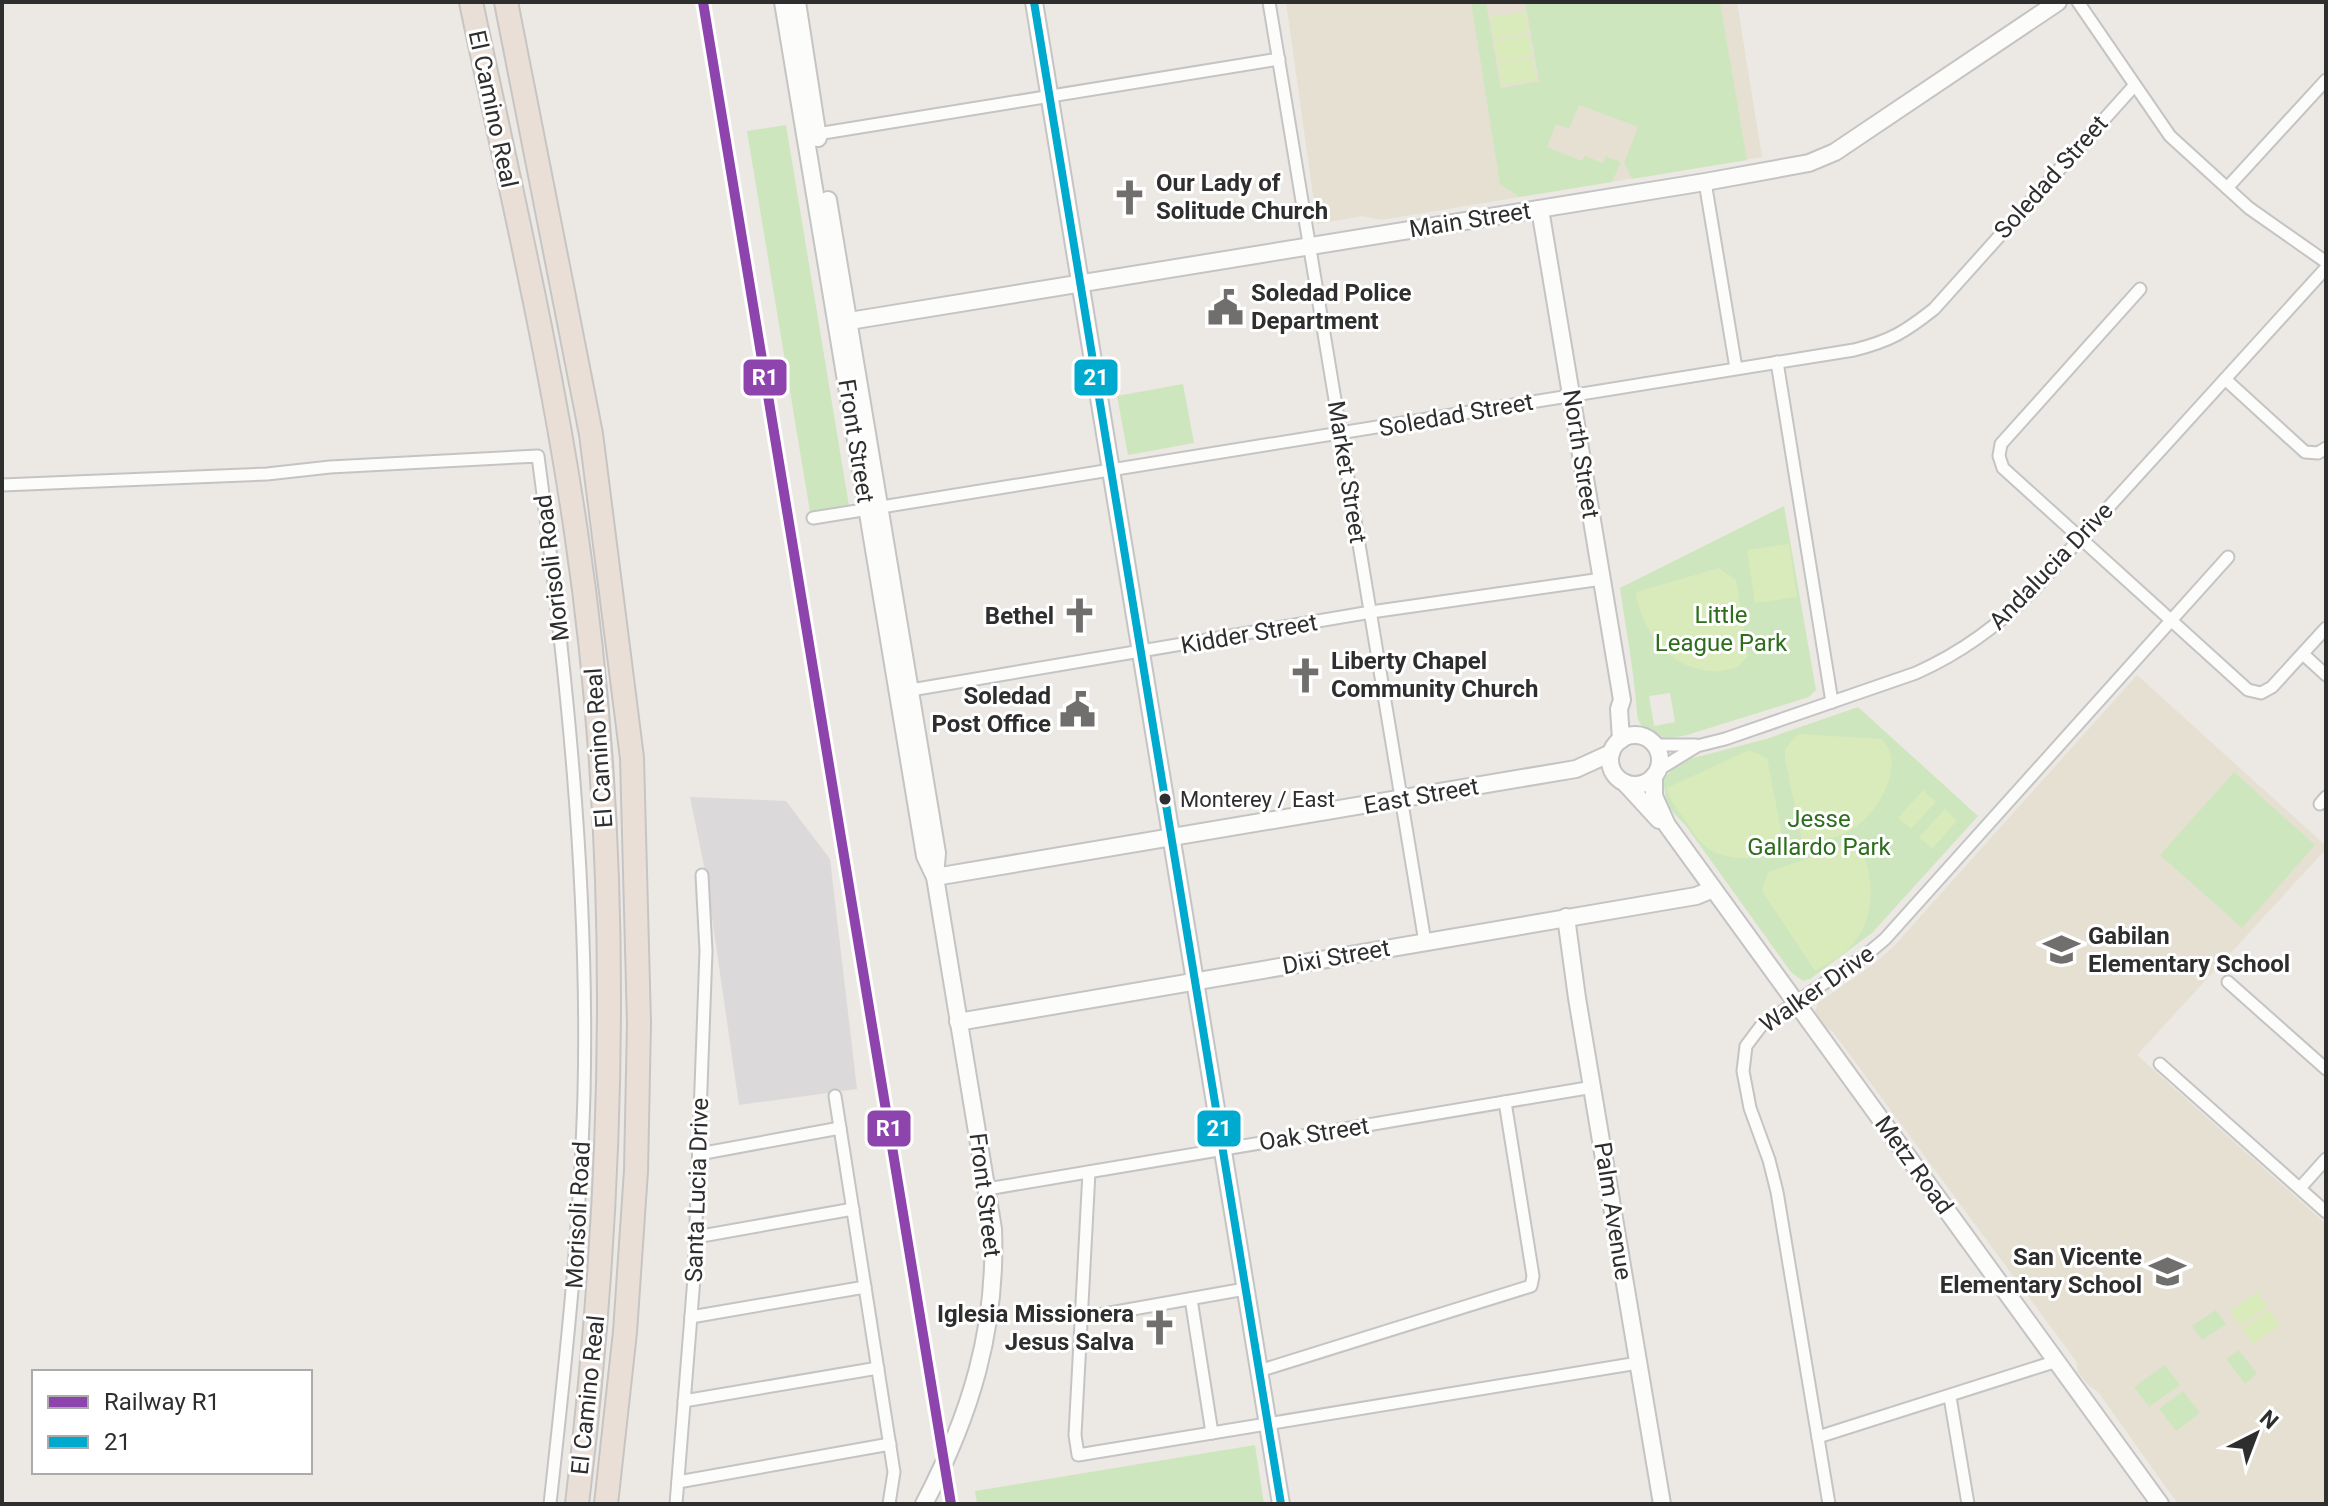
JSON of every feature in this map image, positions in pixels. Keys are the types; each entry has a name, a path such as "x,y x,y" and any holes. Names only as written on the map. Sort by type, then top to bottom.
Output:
{"highway":[{"name":"El Camino Real","path":"471,2 562,440 584,593 602,774 610,983 607,1145 597,1309 577,1504"},
{"name":"El Camino Real","path":"506,2 591,434 632,758 639,1023 636,1171 625,1332 606,1504"}],"street":[{"name":"Front Street","path":"783,2 812,135 903,692 937,853 935,877 993,1229 995,1263 982,1356 965,1416 924,1504"},
{"name":"Front Street","path":"797,2 812,135"},
{"path":"1034,2 1281,1504"},
{"name":"Market Street","path":"1269,2 1425,942"},
{"name":"Main Street","path":"843,322 1809,163 1835,152 2058,2"},
{"path":"2078,2 2170,136 2249,208 2326,265"},
{"path":"812,135 1279,59"},
{"path":"2227,188 2326,80"},
{"name":"Soledad Street","path":"813,518 1854,350 1885,342 1906,331 1934,309 2134,86"},
{"path":"1705,182 1736,368"},
{"name":"North Street","path":"1540,209 1622,700 1619,709 1623,743"},
{"name":"Andalucia Drive","path":"1654,745 1697,746 1725,739 1916,673 1972,643 2019,606 2326,265"},
{"path":"2140,289 2001,444 1999,456 2003,468 2248,690 2261,693 2272,687 2326,628"},
{"path":"1777,362 1832,702"},
{"path":"2225,379 2305,452 2318,453 2326,448"},
{"name":"Morisoli Road","path":"2,485 267,474 330,467 538,456 574,766 582,938 584,1091 573,1300 550,1504"},
{"name":"Walker Drive","path":"1829,1504 1775,1184 1754,1122 1743,1071 1744,1054 1755,1033 1885,939 2228,557"},
{"name":"Kidder Street","path":"903,692 1371,612 1602,579"},
{"path":"2303,654 2326,675"},
{"path":"1623,743 1654,745 1659,757 1656,773 1642,784 1619,778 1610,764 1623,743"},
{"name":"East Street","path":"935,877 1576,769 1623,743"},
{"name":"Andalucia Drive","path":"1656,773 1697,746"},
{"name":"East Street","path":"1576,769 1619,778"},
{"name":"Metz Road","path":"1656,773 1654,796 1667,825 2160,1504"},
{"name":"Metz Road","path":"1619,778 1655,817 1667,825"},
{"name":"Santa Lucia Drive","path":"676,1504 696,1237 706,951 702,875"},
{"name":"Dixi Street","path":"958,1022 1696,896 1713,889"},
{"name":"Palm Avenue","path":"1566,917 1662,1504"},
{"path":"2228,982 2326,1069"},
{"path":"2160,1064 2326,1212"},
{"name":"Oak Street","path":"987,1189 1593,1087"},
{"path":"835,1096 894,1469 894,1487 889,1504"},
{"path":"1259,1371 1531,1286 1533,1276 1505,1102"},
{"path":"699,1154 840,1128"},
{"path":"2300,1188 2326,1159"},
{"path":"1089,1172 1075,1435 1078,1455 1638,1363"},
{"path":"696,1237 853,1209"},
{"path":"691,1317 865,1287"},
{"path":"1082,1318 1245,1289"},
{"path":"1191,1299 1212,1433"},
{"path":"1818,1437 2057,1361"},
{"path":"684,1401 878,1368"},
{"path":"1950,1397 1968,1504"},
{"path":"678,1482 890,1444"}],"shaded area":[{"path":"1286,2 1737,2 1762,157 1381,220 1362,216 1317,224"},
{"path":"2137,675 2326,846 2137,1055 2326,1224 2326,1504 2178,1504 2098,1392 2078,1372 2076,1361 1833,1032 1815,1013 1818,1003 1894,946"},
{"path":"690,797 786,801 830,859 857,1089 739,1105 706,876"}],"green space":[{"path":"1471,2 1486,2 1501,88 1539,81 1525,2 1720,2 1747,160 1632,179 1624,163 1638,127 1579,105 1569,129 1556,124 1547,147 1582,161 1585,156 1603,163 1606,156 1621,162 1612,182 1519,197 1500,184"},
{"path":"1525,12 1528,33 1494,39 1491,17"},
{"path":"1529,35 1532,56 1498,62 1495,40"},
{"path":"1533,58 1536,80 1502,85 1499,63"},
{"path":"786,125 849,506 810,512 747,131"},
{"path":"1183,384 1194,443 1128,455 1117,396"},
{"name":"Little League Park","path":"1784,506 1816,690 1809,697 1687,735 1655,736 1638,720 1620,588","holes":["1670,693 1675,722 1654,726 1649,696"]},
{"path":"1789,544 1797,597 1755,603 1747,550"},
{"path":"1719,568 1736,580 1748,656 1738,667 1716,671 1698,669 1684,664 1660,646 1644,621 1636,592"},
{"name":"Jesse Gallardo Park","path":"1858,707 1978,816 1872,933 1803,981 1791,972 1686,826 1667,806 1663,780 1675,766 1689,759 1766,739"},
{"path":"1798,734 1882,739 1889,750 1890,776 1886,789 1870,813 1851,830 1833,837 1802,841 1785,759 1785,749"},
{"path":"1749,750 1767,758 1785,850 1758,857 1729,857 1711,850 1700,841 1675,806 1667,788"},
{"path":"2234,772 2315,845 2242,928 2160,855"},
{"path":"1923,790 1936,802 1911,829 1898,818"},
{"path":"1945,809 1957,821 1932,849 1919,837"},
{"path":"1858,841 1870,882 1871,897 1865,925 1848,949 1815,971 1762,891 1768,872"},
{"path":"2257,1292 2268,1307 2240,1326 2230,1311"},
{"path":"2216,1310 2226,1324 2202,1340 2192,1326"},
{"path":"2269,1310 2280,1325 2253,1344 2242,1329"},
{"path":"2239,1350 2257,1374 2245,1384 2226,1359"},
{"path":"2165,1365 2180,1385 2149,1407 2134,1387"},
{"path":"2183,1391 2200,1413 2176,1431 2159,1409"},
{"path":"1255,1445 1264,1504 977,1504 975,1491"}],"rail line":[{"name":"R1","path":"703,2 951,1504"}],"transit line":[{"name":"21","path":"1034,2 1281,1504"}],"place":[{"name":"Our Lady of Solitude Church","path":"1130,197"},
{"name":"Soledad Police Department","path":"1225,307"},
{"name":"Bethel","path":"1080,616"},
{"name":"Liberty Chapel Community Church","path":"1305,675"},
{"name":"Soledad Post Office","path":"1077,710"},
{"name":"Monterey / East","path":"1165,799"},
{"name":"Gabilan Elementary School","path":"2062,950"},
{"name":"San Vicente Elementary School","path":"2168,1271"},
{"name":"Iglesia Missionera Jesus Salva","path":"1160,1328"}]}
